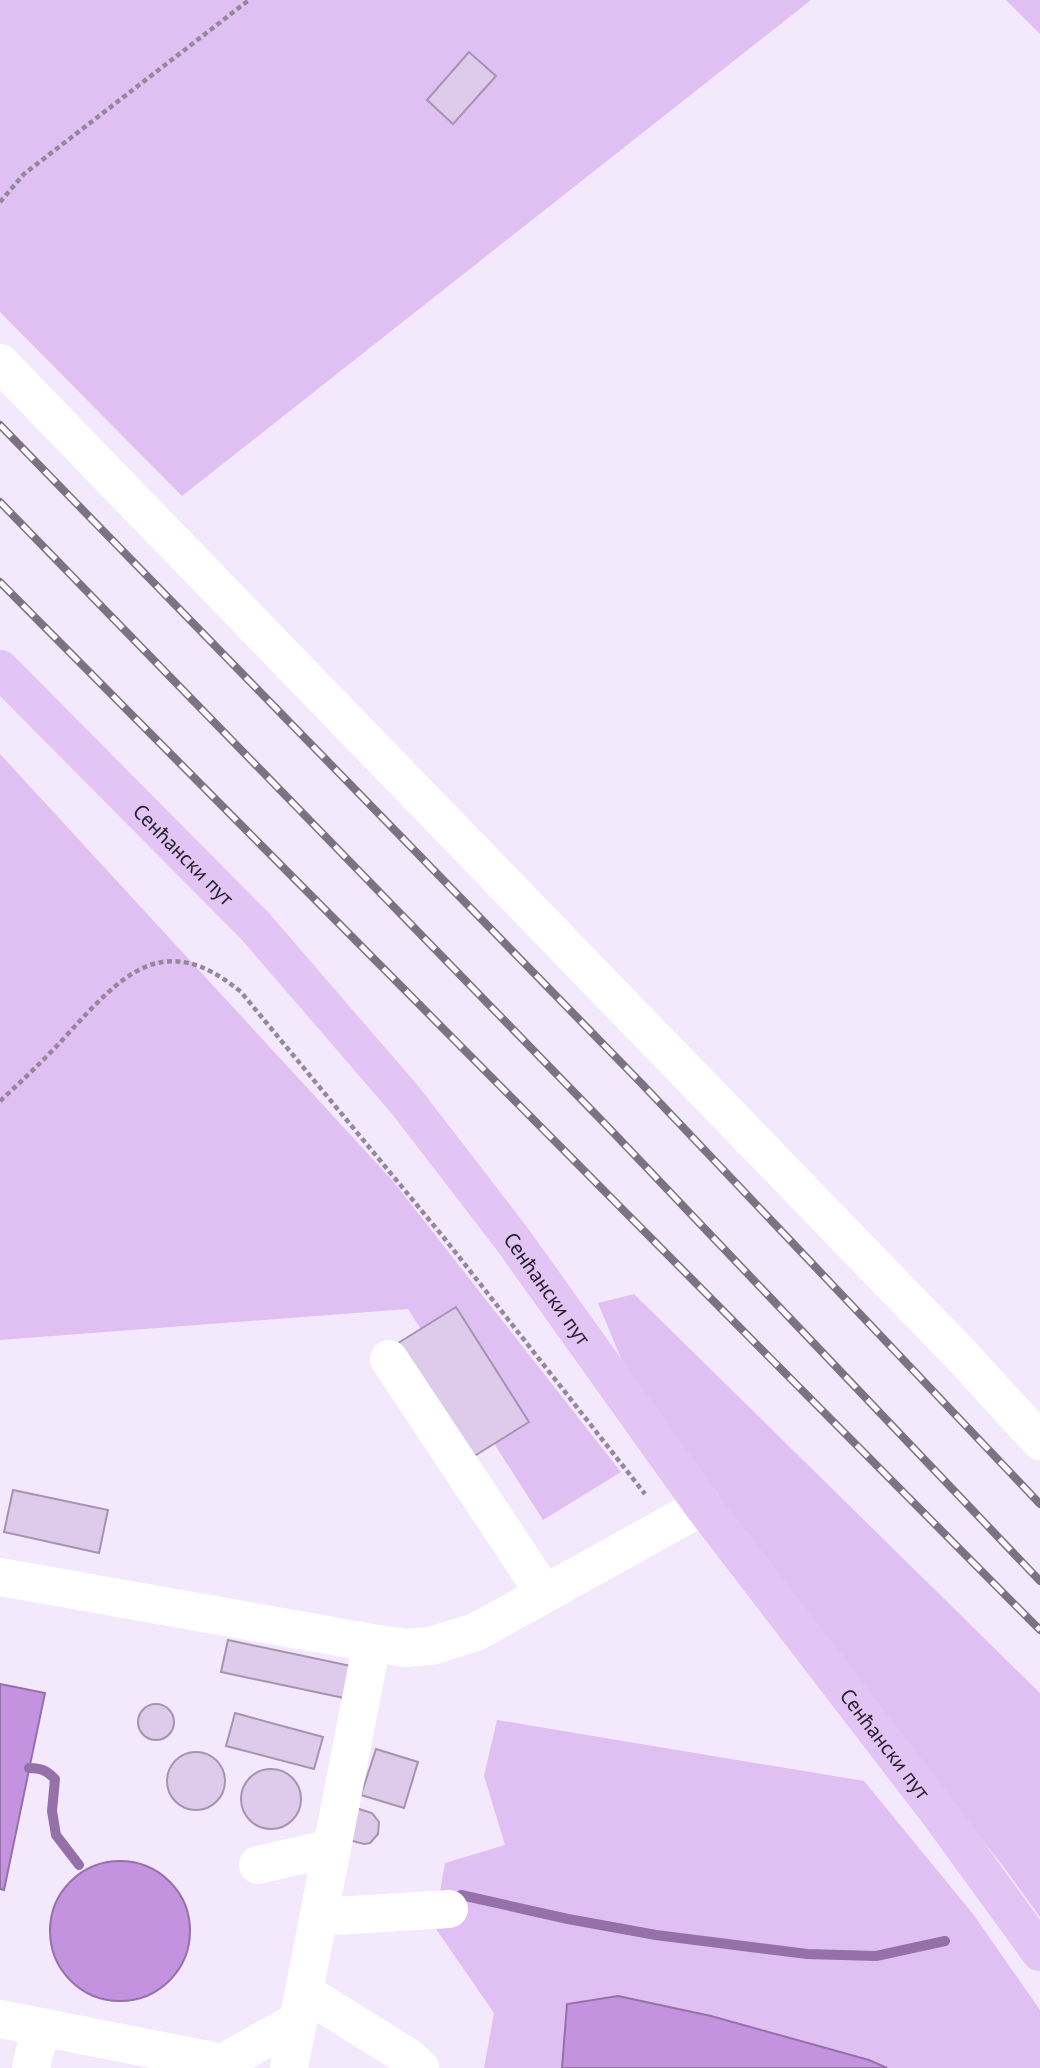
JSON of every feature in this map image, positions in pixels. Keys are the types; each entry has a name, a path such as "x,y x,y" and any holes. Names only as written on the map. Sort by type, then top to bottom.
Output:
{"main road":[{"name":"Сенћански пут","path":"0,669 255,926 406,1101 513,1240 703,1506 939,1813 1040,1952"}],"lane":[{"path":"0,363 961,1356 1040,1441"},
{"path":"389,1359 544,1593"},
{"path":"0,1577 372,1643 405,1648 431,1646 476,1632 703,1506"},
{"path":"289,2068 372,1643"},
{"path":"258,1865 332,1848"},
{"path":"319,1916 449,1909"},
{"path":"0,2019 223,2063 302,2006"},
{"path":"302,2006 408,2057 420,2068"},
{"path":"31,2068 40,2027"}],"path":[{"path":"0,202 24,174 249,0"},
{"path":"0,1101 36,1069 98,1000 126,976 145,966 163,961 182,962 208,969 223,978 241,992 445,1239 669,1525"}],"shaded area":[{"path":"0,0 811,0 182,496 0,312"},
{"path":"1006,0 1040,0 1040,34"},
{"path":"0,754 392,1180 621,1472 543,1520 408,1309 0,1340"},
{"path":"634,1294 1040,1693 1040,1917 1003,1866 694,1484 632,1385 598,1303"},
{"path":"0,1684 45,1693 4,1890 0,1889"},
{"path":"497,1720 864,1781 973,1914 1040,2010 1040,2068 887,2068 869,2060 711,2016 618,1996 567,2004 562,2068 484,2068 494,2013 434,1926 445,1863 505,1845 484,1776"},
{"path":"120,1861 147,1866 170,1881 185,1904 190,1931 185,1958 170,1981 147,1996 120,2001 93,1996 70,1981 55,1958 50,1931 55,1904 70,1881 93,1866"},
{"path":"618,1996 711,2016 869,2060 887,2068 562,2068 567,2004"}],"building":[{"path":"469,52 496,76 453,124 427,100"},
{"path":"456,1307 529,1422 468,1460 395,1345"},
{"path":"13,1490 108,1510 99,1553 4,1532"},
{"path":"228,1640 351,1666 344,1698 221,1672"},
{"path":"156,1704 169,1709 174,1722 169,1735 156,1740 143,1735 138,1722 143,1709"},
{"path":"235,1713 323,1737 314,1769 226,1746"},
{"path":"376,1749 418,1762 404,1808 361,1795"},
{"path":"196,1752 212,1757 220,1765 225,1781 220,1797 212,1805 196,1810 180,1805 172,1797 167,1781 172,1765 180,1757"},
{"path":"271,1769 288,1774 296,1782 301,1799 296,1816 288,1824 271,1829 254,1824 246,1816 241,1799 246,1782 254,1774"},
{"path":"359,1809 372,1813 379,1822 378,1834 370,1843 349,1840 353,1811"}],"waterway":[{"path":"29,1768 43,1770 55,1779 52,1811 56,1835 79,1865"},
{"path":"461,1895 656,1935 807,1954 876,1956 945,1941"}],"railway":[{"path":"0,425 642,1084 1040,1504"},
{"path":"0,502 607,1126 1040,1581"},
{"path":"0,582 1040,1630"}]}
